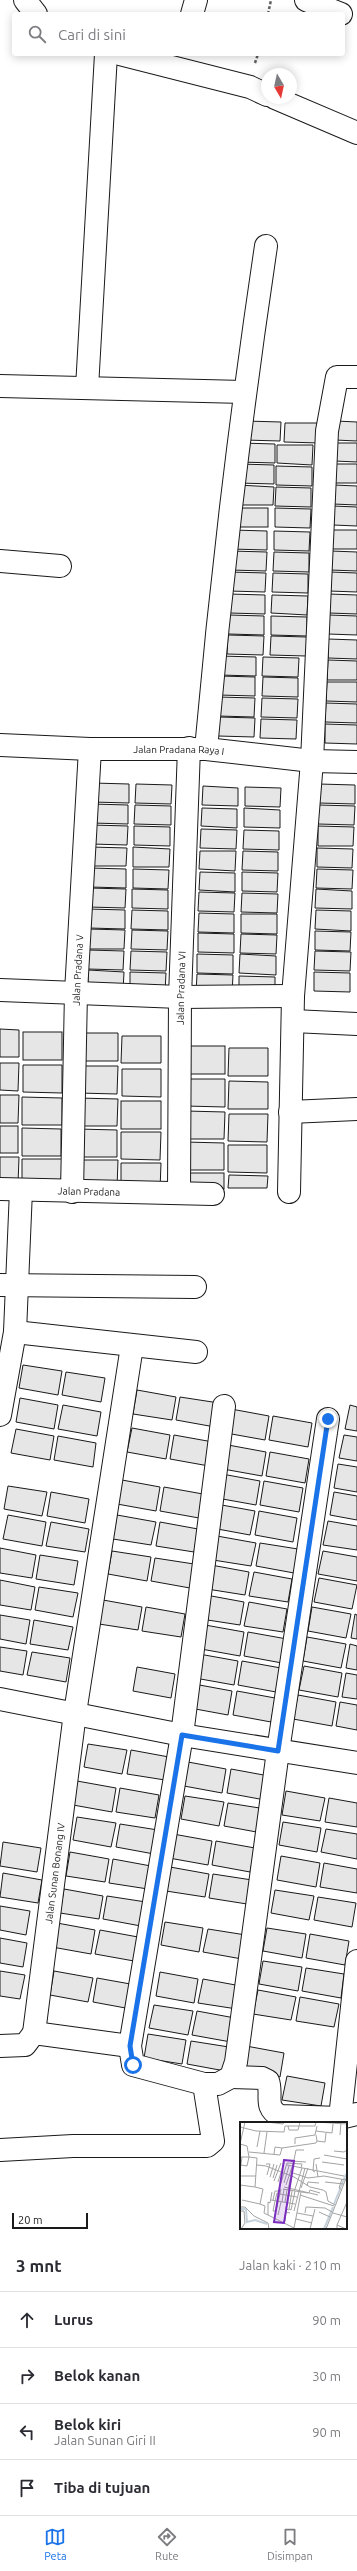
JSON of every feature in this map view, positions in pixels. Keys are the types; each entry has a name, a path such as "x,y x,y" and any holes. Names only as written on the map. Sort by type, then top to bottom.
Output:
{"street":[{"path":"25,0 34,12"},
{"path":"193,12 196,0"},
{"path":"306,0 337,12"},
{"path":"345,15 357,21"},
{"path":"87,388 106,56"},
{"path":"135,56 179,62 261,92"},
{"path":"289,104 357,133"},
{"name":"Jalan Pradana VI","path":"179,1193 180,997 198,748 219,596 244,392 266,246"},
{"path":"289,1192 294,996 312,761 327,431 337,377 357,376"},
{"path":"0,386 244,392"},
{"path":"0,561 60,566"},
{"name":"Jalan Pradana Raya I","path":"0,746 90,749 198,748 312,761 357,762"},
{"name":"Jalan Pradana V","path":"72,1192 76,992 90,749"},
{"path":"0,990 180,997 294,996"},
{"path":"293,1021 357,1024"},
{"path":"290,1112 357,1109"},
{"path":"0,1415 15,1332 8,1285 10,1190"},
{"name":"Jalan Pradana","path":"10,1190 179,1193"},
{"path":"179,1193 213,1194"},
{"path":"8,1285 195,1287"},
{"path":"15,1332 196,1352"},
{"name":"Jalan Sunan Bonang IV","path":"34,2033 75,1713 132,1346"},
{"path":"224,1406 182,1735 130,2046 133,2065 204,2084 218,2084 231,2077 262,2078 268,2081 269,2106 272,2112 280,2116 349,2116 357,1960"},
{"path":"231,2077 236,2062 278,1751 328,1419"},
{"path":"0,1699 182,1735 357,1762"},
{"path":"0,2046 25,2045 34,2033 130,2046"},
{"path":"0,2150 73,2146 207,2146 213,2140 214,2134 204,2084"}],"path":[{"path":"268,12 271,0"}],"building":[{"path":"245,421 281,422 280,441 244,440"},
{"path":"336,421 357,422 357,441 335,440"},
{"path":"285,423 321,423 320,443 284,442"},
{"path":"240,443 275,444 275,463 239,462"},
{"path":"335,443 357,443 357,462 335,461"},
{"path":"277,445 313,445 312,465 277,463"},
{"path":"239,464 274,465 274,484 238,483"},
{"path":"334,464 357,464 357,483 334,483"},
{"path":"276,466 312,467 312,486 276,485"},
{"path":"238,485 274,487 273,505 237,505"},
{"path":"334,485 357,486 357,505 333,504"},
{"path":"276,487 311,488 311,507 275,506"},
{"path":"333,506 357,507 357,526 333,525"},
{"path":"232,508 268,508 268,527 232,527"},
{"path":"275,508 311,509 310,528 275,527"},
{"path":"232,530 267,531 267,550 231,549"},
{"path":"332,530 357,530 357,549 331,549"},
{"path":"274,531 310,532 309,551 274,550"},
{"path":"231,551 267,552 266,571 230,570"},
{"path":"331,551 357,552 357,571 330,570"},
{"path":"274,552 309,553 309,572 273,571"},
{"path":"230,572 266,573 265,592 229,591"},
{"path":"330,572 357,573 357,592 329,591"},
{"path":"273,573 308,574 308,593 272,592"},
{"path":"229,594 265,595 265,614 229,613"},
{"path":"329,594 357,595 357,614 329,613"},
{"path":"272,595 308,596 307,615 271,613"},
{"path":"229,615 264,616 264,635 228,634"},
{"path":"329,615 357,616 357,635 328,634"},
{"path":"271,616 307,617 307,636 271,635"},
{"path":"228,635 264,636 263,655 227,654"},
{"path":"271,636 307,637 306,656 270,655"},
{"path":"328,639 357,640 357,659 328,658"},
{"path":"220,656 256,657 256,676 219,675"},
{"path":"263,657 299,658 298,677 262,676"},
{"path":"328,660 357,661 357,680 327,680"},
{"path":"220,676 255,677 255,696 219,695"},
{"path":"263,677 298,678 298,697 262,696"},
{"path":"327,682 357,682 357,702 326,701"},
{"path":"219,697 255,698 254,717 218,716"},
{"path":"262,698 298,699 297,718 261,717"},
{"path":"326,703 357,704 357,723 325,722"},
{"path":"219,717 255,718 254,737 218,736"},
{"path":"261,719 297,720 296,739 260,738"},
{"path":"325,724 357,725 357,744 325,743"},
{"path":"93,783 129,784 129,803 92,802"},
{"path":"136,784 172,785 171,804 135,803"},
{"path":"319,784 355,785 355,804 319,803"},
{"path":"203,786 238,788 238,806 202,805"},
{"path":"245,787 281,788 280,807 245,806"},
{"path":"92,804 128,805 128,824 92,823"},
{"path":"135,805 171,806 171,825 134,824"},
{"path":"319,805 355,806 354,825 318,824"},
{"path":"202,808 237,809 237,828 201,826"},
{"path":"244,808 280,810 280,828 244,827"},
{"path":"92,825 128,826 127,845 91,844"},
{"path":"134,826 170,827 170,846 134,845"},
{"path":"318,826 354,827 353,846 318,846"},
{"path":"201,829 237,830 236,849 200,848"},
{"path":"244,830 279,831 279,850 243,849"},
{"path":"91,847 127,848 126,866 90,866"},
{"path":"133,847 170,849 169,867 133,867"},
{"path":"317,848 353,849 352,868 317,867"},
{"path":"200,851 236,851 235,871 199,869"},
{"path":"243,851 278,852 278,871 242,870"},
{"path":"91,868 126,869 126,888 90,887"},
{"path":"133,869 169,870 168,889 133,888"},
{"path":"317,869 353,870 352,889 316,888"},
{"path":"200,872 235,873 235,892 199,890"},
{"path":"242,872 278,873 277,892 242,891"},
{"path":"90,888 126,889 125,908 89,907"},
{"path":"132,889 168,890 168,909 132,908"},
{"path":"316,889 352,891 352,909 315,908"},
{"path":"199,892 235,893 234,912 198,911"},
{"path":"242,893 278,894 277,913 241,912"},
{"path":"89,909 125,910 125,929 89,928"},
{"path":"132,910 168,911 168,930 131,929"},
{"path":"316,910 351,911 351,931 315,929"},
{"path":"199,913 234,914 234,933 198,932"},
{"path":"241,914 277,914 277,934 241,933"},
{"path":"89,929 125,930 124,949 88,949"},
{"path":"132,930 168,931 167,950 131,949"},
{"path":"315,931 351,932 350,951 315,950"},
{"path":"198,933 234,934 234,953 198,952"},
{"path":"241,934 277,935 276,954 240,953"},
{"path":"88,950 124,951 123,970 88,969"},
{"path":"131,951 167,952 166,971 130,970"},
{"path":"315,951 351,952 350,971 314,970"},
{"path":"197,954 233,955 233,974 197,973"},
{"path":"240,954 276,956 276,975 239,973"},
{"path":"88,970 124,972 123,991 88,989"},
{"path":"130,972 166,973 165,992 130,991"},
{"path":"314,972 350,973 350,992 314,991"},
{"path":"197,974 233,975 232,994 196,993"},
{"path":"239,976 275,977 275,996 239,994"},
{"path":"0,1029 19,1030 19,1057 0,1057"},
{"path":"23,1032 62,1032 62,1060 23,1060"},
{"path":"79,1033 118,1033 118,1061 78,1061"},
{"path":"122,1036 161,1036 161,1063 121,1063"},
{"path":"185,1046 225,1046 225,1074 185,1074"},
{"path":"229,1048 268,1048 268,1076 228,1076"},
{"path":"0,1063 19,1063 18,1091 0,1090"},
{"path":"23,1065 62,1065 62,1093 23,1092"},
{"path":"79,1066 118,1066 117,1094 78,1093"},
{"path":"122,1069 161,1069 161,1097 122,1096"},
{"path":"185,1079 225,1079 225,1107 185,1106"},
{"path":"229,1081 268,1082 268,1109 228,1109"},
{"path":"0,1095 19,1095 18,1123 0,1123"},
{"path":"22,1097 62,1098 62,1125 22,1125"},
{"path":"78,1098 118,1099 117,1126 78,1126"},
{"path":"121,1101 161,1101 161,1129 121,1129"},
{"path":"186,1111 225,1112 224,1139 185,1139"},
{"path":"229,1114 268,1114 267,1142 228,1141"},
{"path":"0,1126 18,1126 18,1153 0,1153"},
{"path":"22,1128 61,1129 61,1156 22,1156"},
{"path":"78,1129 117,1130 117,1157 78,1157"},
{"path":"121,1132 161,1132 160,1160 121,1159"},
{"path":"185,1142 224,1143 224,1170 185,1170"},
{"path":"228,1145 267,1145 267,1173 228,1172"},
{"path":"0,1157 19,1157 18,1184 0,1184"},
{"path":"22,1159 62,1159 61,1187 22,1187"},
{"path":"78,1160 118,1160 117,1188 78,1188"},
{"path":"121,1163 161,1163 160,1190 121,1190"},
{"path":"185,1173 224,1173 224,1189 185,1189"},
{"path":"229,1175 268,1176 267,1188 228,1188"},
{"path":"23,1365 62,1371 58,1395 19,1388"},
{"path":"66,1372 105,1378 101,1402 62,1395"},
{"path":"137,1390 176,1397 172,1420 133,1414"},
{"path":"180,1397 219,1403 215,1427 176,1420"},
{"path":"20,1398 58,1405 54,1429 16,1422"},
{"path":"63,1405 101,1412 97,1436 58,1429"},
{"path":"350,1405 357,1407 357,1431 345,1429"},
{"path":"231,1409 269,1416 265,1440 226,1433"},
{"path":"273,1416 312,1423 308,1447 269,1440"},
{"path":"132,1428 170,1435 166,1459 127,1452"},
{"path":"16,1429 54,1436 50,1460 11,1453"},
{"path":"174,1435 213,1442 209,1466 170,1459"},
{"path":"344,1435 357,1437 357,1461 339,1458"},
{"path":"58,1436 96,1443 93,1467 54,1460"},
{"path":"228,1445 266,1452 262,1476 223,1469"},
{"path":"270,1452 309,1459 305,1483 266,1476"},
{"path":"338,1464 357,1467 357,1492 334,1488"},
{"path":"222,1474 260,1481 256,1505 217,1498"},
{"path":"122,1480 160,1487 156,1511 117,1504"},
{"path":"264,1481 303,1488 299,1512 260,1505"},
{"path":"8,1486 47,1492 42,1516 4,1509"},
{"path":"164,1487 203,1494 199,1518 160,1511"},
{"path":"51,1492 89,1499 85,1523 47,1516"},
{"path":"334,1492 357,1496 357,1520 330,1515"},
{"path":"216,1504 255,1511 250,1535 212,1528"},
{"path":"259,1511 297,1518 293,1542 255,1535"},
{"path":"8,1515 46,1522 42,1546 3,1539"},
{"path":"117,1515 156,1522 151,1545 113,1539"},
{"path":"328,1521 357,1526 357,1550 323,1545"},
{"path":"51,1522 89,1529 85,1552 46,1546"},
{"path":"160,1522 198,1529 194,1552 156,1546"},
{"path":"217,1536 256,1543 251,1566 213,1560"},
{"path":"260,1543 298,1549 294,1573 256,1566"},
{"path":"0,1548 36,1555 32,1578 0,1573"},
{"path":"112,1551 151,1557 147,1581 108,1574"},
{"path":"323,1551 357,1557 357,1581 318,1574"},
{"path":"40,1555 78,1561 74,1585 36,1579"},
{"path":"155,1558 194,1564 190,1588 151,1581"},
{"path":"211,1565 249,1572 245,1595 207,1589"},
{"path":"254,1572 292,1579 288,1602 249,1596"},
{"path":"319,1578 357,1585 352,1609 314,1602"},
{"path":"0,1580 35,1587 31,1610 0,1605"},
{"path":"39,1587 78,1593 73,1617 35,1610"},
{"path":"206,1595 244,1602 240,1625 201,1619"},
{"path":"103,1600 142,1607 138,1630 99,1624"},
{"path":"249,1602 287,1609 283,1632 244,1626"},
{"path":"146,1607 185,1614 181,1637 142,1631"},
{"path":"312,1607 351,1614 346,1638 308,1631"},
{"path":"355,1614 357,1615 357,1639 351,1638"},
{"path":"0,1615 30,1620 26,1644 0,1639"},
{"path":"34,1620 73,1627 68,1650 30,1644"},
{"path":"205,1625 244,1632 240,1656 201,1649"},
{"path":"248,1632 287,1639 282,1663 244,1656"},
{"path":"307,1637 346,1644 341,1668 303,1661"},
{"path":"350,1644 357,1646 357,1670 346,1668"},
{"path":"0,1647 27,1651 23,1675 0,1671"},
{"path":"32,1652 70,1658 66,1682 27,1675"},
{"path":"199,1654 238,1661 234,1685 195,1678"},
{"path":"242,1661 281,1668 276,1692 238,1685"},
{"path":"304,1666 342,1673 338,1697 299,1690"},
{"path":"137,1667 175,1674 171,1698 133,1691"},
{"path":"346,1673 357,1675 357,1699 342,1697"},
{"path":"194,1684 232,1691 228,1715 190,1708"},
{"path":"237,1691 275,1698 271,1722 233,1715"},
{"path":"298,1695 336,1702 332,1726 293,1719"},
{"path":"340,1702 357,1705 357,1730 336,1726"},
{"path":"88,1744 127,1750 122,1774 84,1767"},
{"path":"131,1750 169,1757 165,1780 127,1774"},
{"path":"188,1762 226,1769 222,1793 184,1786"},
{"path":"231,1769 269,1776 265,1800 227,1793"},
{"path":"77,1781 116,1788 112,1812 73,1805"},
{"path":"120,1788 159,1795 155,1818 116,1812"},
{"path":"286,1791 325,1798 320,1821 282,1815"},
{"path":"185,1796 224,1802 219,1826 181,1819"},
{"path":"329,1798 357,1803 357,1827 325,1822"},
{"path":"228,1803 266,1809 262,1833 224,1826"},
{"path":"77,1817 116,1823 111,1847 73,1840"},
{"path":"283,1822 321,1828 317,1852 279,1845"},
{"path":"120,1824 158,1830 154,1854 116,1847"},
{"path":"326,1829 357,1834 357,1859 321,1852"},
{"path":"173,1834 212,1841 208,1865 169,1858"},
{"path":"216,1841 255,1848 250,1872 212,1865"},
{"path":"3,1842 41,1848 37,1872 0,1866"},
{"path":"70,1852 109,1859 105,1882 66,1876"},
{"path":"281,1856 320,1863 316,1887 277,1880"},
{"path":"113,1859 151,1866 148,1889 109,1883"},
{"path":"324,1863 357,1869 357,1893 320,1887"},
{"path":"170,1867 209,1874 205,1897 166,1891"},
{"path":"3,1873 42,1880 38,1903 0,1897"},
{"path":"213,1874 252,1880 247,1904 209,1898"},
{"path":"64,1889 103,1896 99,1919 60,1913"},
{"path":"275,1890 314,1896 309,1920 271,1913"},
{"path":"107,1896 146,1902 141,1926 103,1919"},
{"path":"318,1897 356,1903 352,1927 314,1920"},
{"path":"0,1906 30,1911 26,1935 0,1930"},
{"path":"165,1922 203,1928 199,1952 161,1945"},
{"path":"57,1923 95,1930 91,1954 52,1947"},
{"path":"267,1928 306,1934 302,1958 263,1951"},
{"path":"208,1929 246,1935 242,1959 203,1952"},
{"path":"100,1930 138,1937 134,1961 95,1954"},
{"path":"310,1934 349,1941 345,1965 306,1958"},
{"path":"0,1938 27,1943 23,1967 0,1963"},
{"path":"263,1961 302,1967 298,1991 259,1984"},
{"path":"306,1968 344,1974 341,1998 302,1991"},
{"path":"0,1971 25,1975 20,1999 0,1996"},
{"path":"54,1971 93,1978 88,2002 50,1995"},
{"path":"160,1972 198,1979 194,2003 156,1996"},
{"path":"97,1978 136,1985 131,2009 93,2002"},
{"path":"203,1979 241,1986 237,2009 198,2003"},
{"path":"258,1990 296,1997 291,2020 253,2014"},
{"path":"300,1997 339,2004 334,2027 296,2021"},
{"path":"154,2005 193,2011 188,2035 149,2028"},
{"path":"197,2011 235,2018 231,2042 192,2035"},
{"path":"148,2034 186,2040 182,2064 144,2058"},
{"path":"191,2041 229,2047 225,2071 187,2064"},
{"path":"246,2046 284,2053 280,2077 242,2070"},
{"path":"287,2076 325,2083 321,2106 282,2100"}],"route":[{"path":"133,2065 130,2046 182,1735 278,1751 328,1419"}]}
